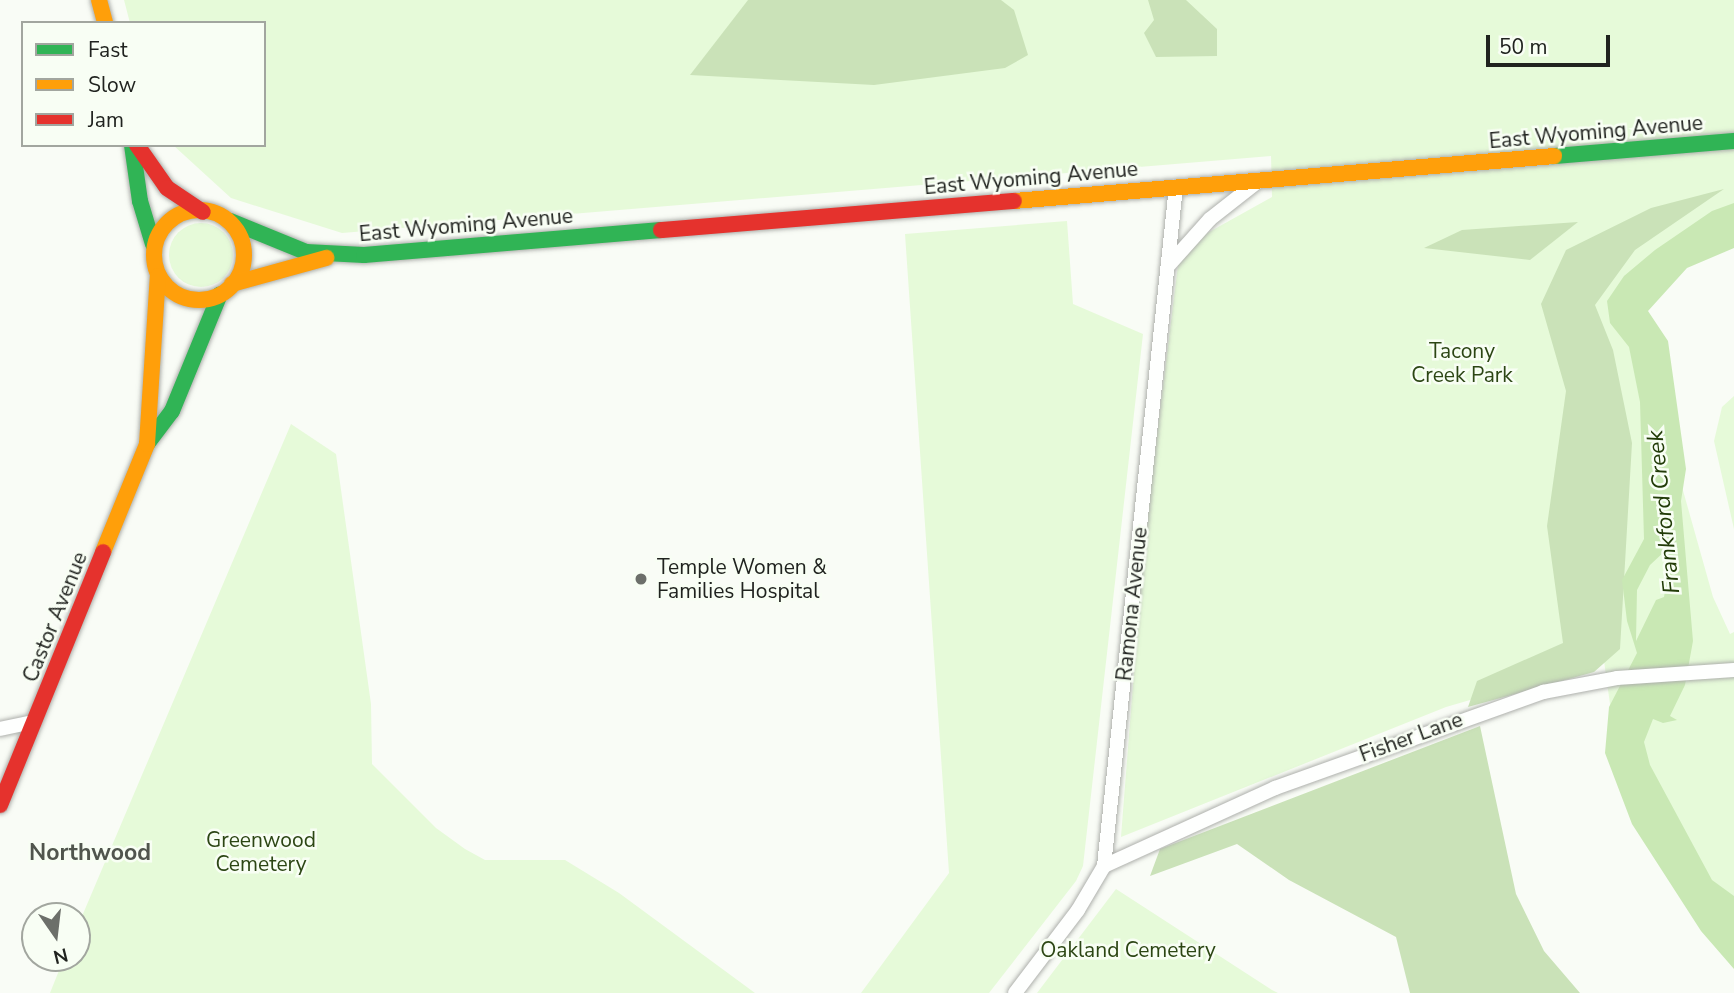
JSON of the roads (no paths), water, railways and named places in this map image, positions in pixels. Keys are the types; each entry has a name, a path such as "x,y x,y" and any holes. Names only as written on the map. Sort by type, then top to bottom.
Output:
{"street":[{"path":"99,0 104,21"},
{"name":"East Wyoming Avenue","path":"226,289 332,256 1734,141"},
{"path":"134,147 140,201 153,244 158,276 176,293 191,299 226,289 245,259 239,232 230,222 203,212 167,188 136,147"},
{"path":"1167,267 1210,219 1260,180"},
{"name":"Ramona Avenue","path":"1015,993 1078,910 1104,866 1176,187"},
{"path":"153,244 173,220 203,212"},
{"name":"East Wyoming Avenue","path":"230,222 286,246 332,256"},
{"name":"Castor Avenue","path":"148,444 158,276"},
{"name":"Castor Avenue","path":"0,806 148,444 172,411 226,289"},
{"name":"Fisher Lane","path":"1104,866 1275,788 1391,744 1543,692 1617,677 1727,671"},
{"path":"0,729 34,722"}],"water":[{"name":"Frankford Creek","path":"1734,203 1734,248 1687,268 1648,311 1668,341 1686,469 1681,501 1693,641 1685,685 1670,716 1677,720 1663,723 1653,719 1644,742 1650,765 1712,880 1734,896 1734,969 1701,931 1632,824 1605,753 1609,707 1637,653 1627,621 1622,580 1644,539 1640,402 1629,347 1610,323 1607,301 1624,276 1655,250 1712,211","holes":["1665,551 1671,557 1664,597 1656,600 1636,641 1637,590 1650,565"]}],"place":[{"name":"Temple Women & Families Hospital","path":"641,579"}],"district":[{"name":"Northwood","path":"90,853"}],"park label":[{"name":"Tacony Creek Park","path":"1462,363"},
{"name":"Greenwood Cemetery","path":"261,852"},
{"name":"Oakland Cemetery","path":"1128,950"}]}
